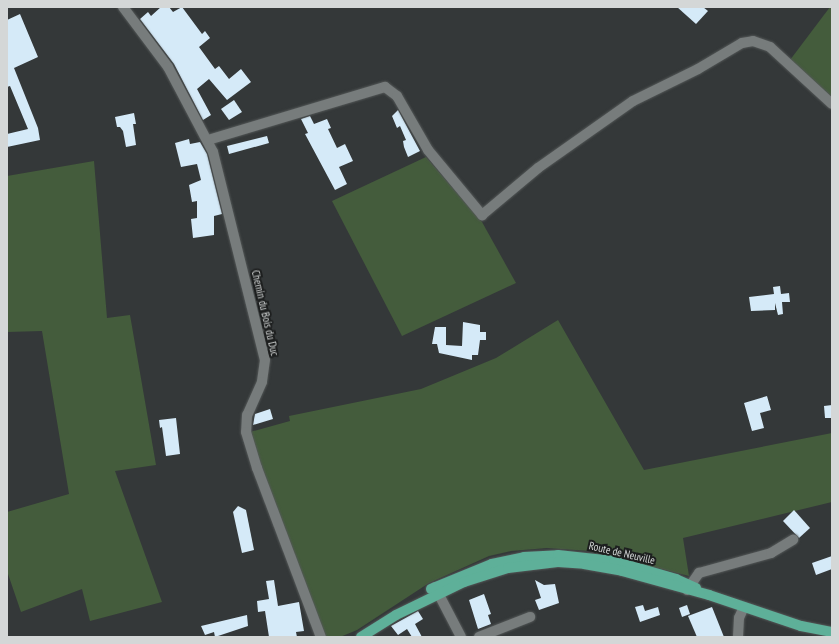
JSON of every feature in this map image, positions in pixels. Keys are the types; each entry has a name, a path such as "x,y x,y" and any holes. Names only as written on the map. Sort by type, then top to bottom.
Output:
{"main road":[{"name":"Route de Neuville","path":"361,637 436,590 492,564 524,557 554,555 614,561 801,626 832,632"}],"street":[{"name":"Chemin du Bois du Duc","path":"122,7 168,67 208,140 265,360 264,376 247,415 246,432 257,468 320,637"},
{"path":"208,140 385,87 397,96 428,150 482,215 538,168 633,101 712,62 742,43 753,41 770,47 832,104"},
{"path":"688,587 699,573 771,553 792,540"},
{"path":"436,590 461,637"},
{"path":"738,637 738,618 744,607"},
{"path":"479,637 530,617"}],"green space":[{"path":"830,7 832,7 832,97 790,60"},
{"path":"426,157 482,222 516,283 402,336 332,201"},
{"path":"94,161 107,318 130,315 156,465 115,471 162,602 90,621 82,589 21,612 7,571 7,512 69,494 42,331 7,332 7,176"},
{"path":"558,320 644,470 832,433 832,502 683,538 689,576 590,551 547,548 511,551 489,556 429,583 357,630 340,637 321,637 250,432 290,421 289,416 421,389 496,358"}],"building":[{"path":"161,7 169,7 173,12 182,7 202,34 205,31 210,38 199,47 215,69 219,66 229,79 241,69 251,82 227,100 209,79 197,89 211,115 203,120 174,64 140,19 148,12 151,16"},
{"path":"677,7 703,7 708,11 696,24"},
{"path":"20,14 38,57 14,68 38,128 40,140 7,147 7,134 28,129 10,86 7,87 7,20"},
{"path":"234,100 242,112 229,120 221,109"},
{"path":"398,110 420,151 408,157 403,141 406,140 400,126 397,128 392,116"},
{"path":"134,113 136,124 133,124 136,145 126,147 123,131 120,127 117,127 115,117"},
{"path":"310,116 314,124 327,119 331,128 328,129 337,148 345,144 353,161 339,167 347,184 335,190 305,134 308,133 301,119"},
{"path":"267,136 269,143 229,154 227,146"},
{"path":"189,139 190,144 200,142 207,154 222,214 214,216 214,235 193,238 191,219 197,218 197,201 192,202 189,185 201,180 197,164 181,167 175,143"},
{"path":"780,286 781,294 789,293 790,302 782,302 783,314 778,315 775,303 775,310 751,311 749,297 774,294 773,287"},
{"path":"463,322 480,325 480,332 486,332 486,340 480,340 478,355 472,355 472,360 439,353 437,344 432,344 435,327 446,327 446,345 462,346"},
{"path":"767,396 771,410 760,413 764,428 752,431 744,403"},
{"path":"832,405 832,418 825,418 824,406"},
{"path":"270,409 273,419 253,425 255,414"},
{"path":"176,418 180,454 166,456 162,427 160,428 159,420"},
{"path":"238,506 246,510 254,550 242,553 233,512"},
{"path":"794,510 810,528 799,538 783,521"},
{"path":"832,556 832,569 816,575 812,563"},
{"path":"274,580 278,606 299,602 304,631 296,632 297,637 269,637 265,611 258,612 257,601 269,599 266,581"},
{"path":"535,580 544,585 555,584 559,603 539,610 535,600 541,598"},
{"path":"484,594 491,614 488,615 491,624 478,629 469,600"},
{"path":"643,605 645,611 658,607 660,615 640,622 635,607"},
{"path":"687,605 690,614 682,617 679,608"},
{"path":"712,607 724,637 697,637 688,616"},
{"path":"418,611 423,619 415,624 422,637 412,637 407,629 398,635 391,626"},
{"path":"247,615 248,626 215,637 214,632 205,635 201,626"}]}
